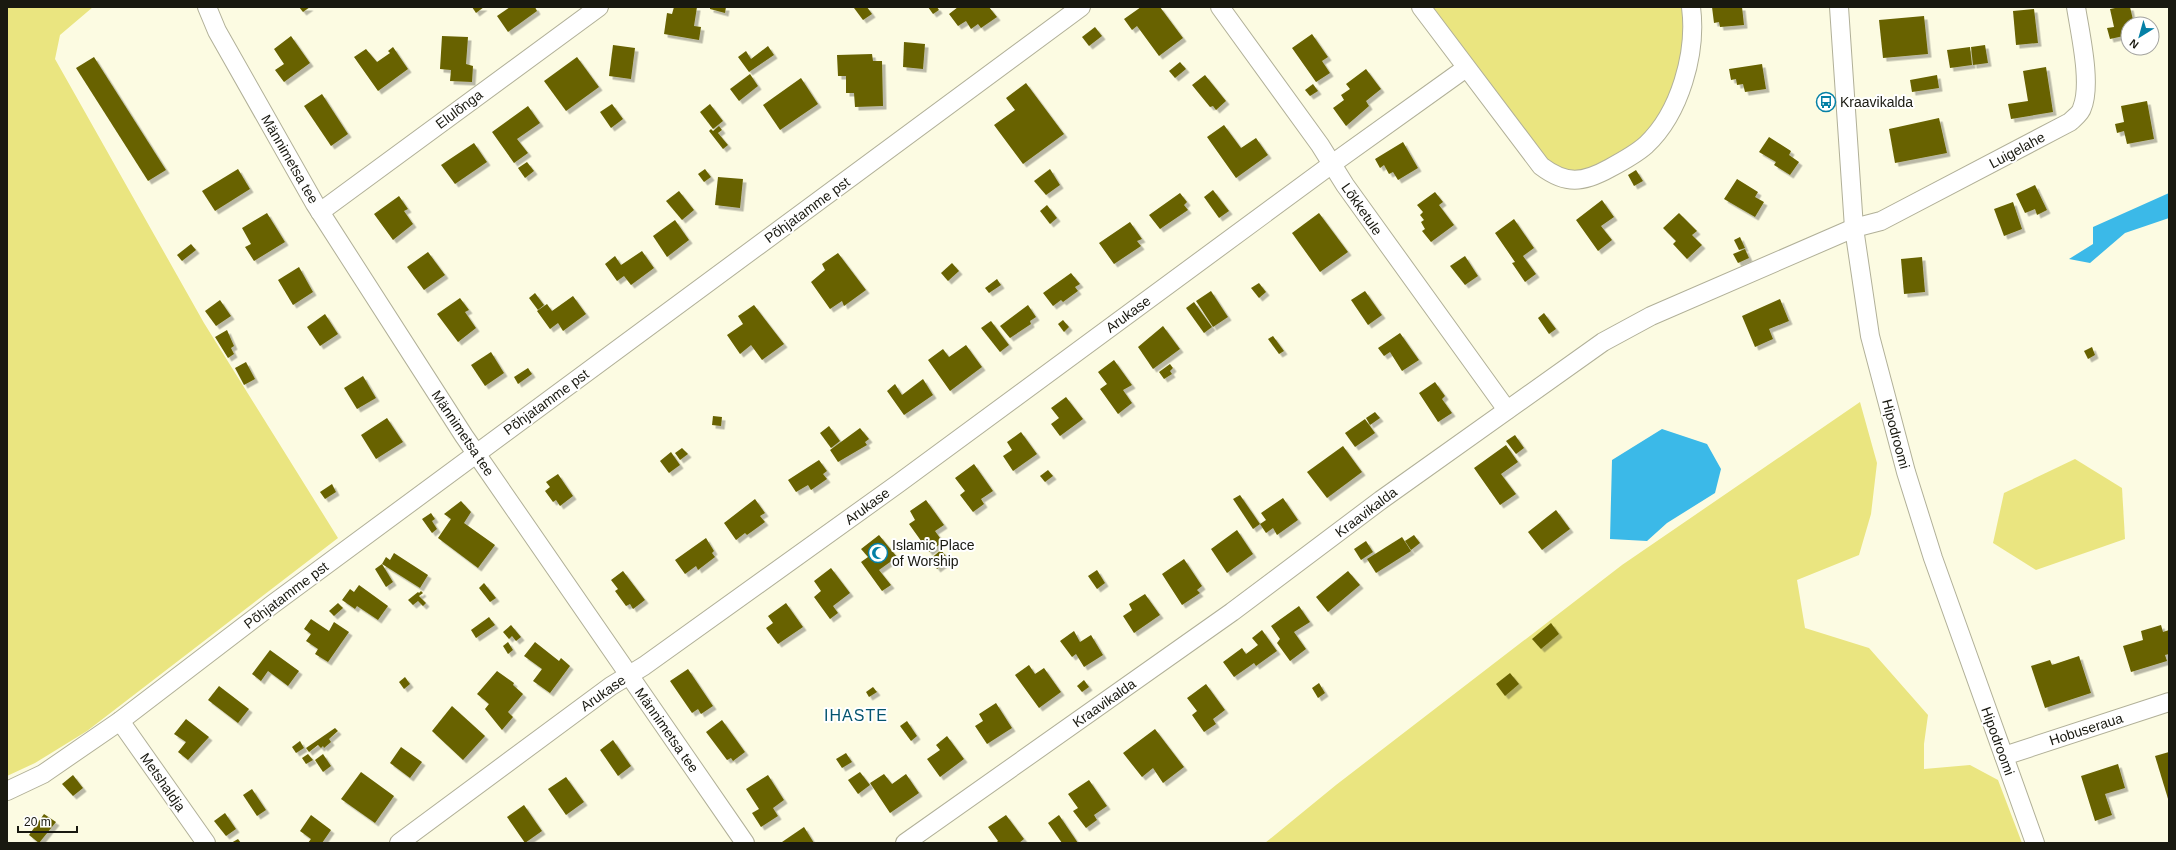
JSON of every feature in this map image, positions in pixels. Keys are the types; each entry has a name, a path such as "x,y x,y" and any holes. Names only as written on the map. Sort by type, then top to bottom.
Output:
{"street":[{"name":"Männimetsa tee","path":"207,7 217,31 320,212 476,453 745,843"},
{"name":"Elulõnga","path":"320,212 598,7"},
{"name":"Põhjatamme pst","path":"7,791 43,774 120,721 273,604 476,453 1081,7"},
{"name":"Lõkketule","path":"1220,7 1320,145 1349,192 1507,410"},
{"path":"1421,7 1540,166 1552,175 1564,179 1587,179 1599,174 1632,156 1662,128 1684,82 1690,52 1691,7"},
{"name":"Hipodroomi","path":"1839,7 1854,228 1870,336 1906,472 1933,558 2035,843"},
{"name":"Luigelahe","path":"1854,228 1882,221 2070,122 2082,109 2084,94 2085,68 2076,7"},
{"name":"Arukase","path":"400,843 611,686 629,675 899,483 1332,164 1466,68"},
{"name":"Kraavikalda","path":"905,843 1232,612 1381,500 1602,342 1651,316 1854,228"},
{"name":"Hobuseraua","path":"2004,756 2169,702"},
{"name":"Metshaldja","path":"120,721 206,843"}],"shaded area":[{"path":"7,7 93,7 60,35 55,59 204,323 338,538 87,731 35,763 7,776"},
{"path":"1429,7 1682,7 1685,70 1675,96 1639,144 1592,174 1549,167"},
{"path":"1860,402 1877,463 1871,514 1859,555 1797,580 1805,628 1869,648 1928,715 1924,744 1924,769 1970,765 1998,780 2022,843 1265,843 1336,785 1622,565"},
{"path":"2075,459 2122,488 2125,539 2036,570 1993,543 2004,493"}],"water":[{"path":"2169,193 2169,218 2125,233 2090,263 2069,259 2093,244 2093,227"},
{"path":"1662,429 1707,444 1721,469 1715,493 1667,523 1647,541 1610,539 1612,460"}],"building":[{"path":"299,7 310,7 303,12"},
{"path":"472,7 484,7 476,13"},
{"path":"510,7 535,7 537,11 508,32 497,16"},
{"path":"674,7 697,7 694,26 701,27 699,40 664,34 667,13 672,14"},
{"path":"710,7 726,7 725,13 710,9"},
{"path":"867,7 872,14 863,20 854,8"},
{"path":"928,7 937,7 939,10 933,14"},
{"path":"958,7 989,7 997,17 981,28 978,24 971,29 966,21 958,26 949,14"},
{"path":"1141,7 1160,7 1183,38 1159,56 1137,26 1132,30 1124,19"},
{"path":"1712,7 1742,7 1744,25 1720,27 1719,22 1714,23"},
{"path":"2130,7 2132,16 2120,16 2120,37 2110,39 2107,28 2114,27 2110,9"},
{"path":"2034,9 2038,43 2016,45 2013,11"},
{"path":"1924,16 1928,54 1883,58 1879,20"},
{"path":"1095,27 1102,36 1089,46 1082,37"},
{"path":"1312,34 1328,57 1322,61 1330,73 1316,82 1292,48"},
{"path":"291,36 310,63 284,82 275,70 284,64 274,49"},
{"path":"442,36 468,37 466,64 473,66 472,82 450,81 451,70 440,69"},
{"path":"904,42 925,44 923,69 903,67"},
{"path":"613,45 635,48 631,79 609,76"},
{"path":"1985,45 1988,63 1973,65 1971,47"},
{"path":"768,46 774,55 749,72 738,57 746,51 751,59"},
{"path":"393,47 408,69 378,91 354,57 366,49 377,62 390,53 388,51"},
{"path":"1970,47 1972,65 1950,68 1947,50"},
{"path":"872,54 873,61 882,61 883,106 855,107 854,93 846,93 846,76 838,76 837,55"},
{"path":"94,57 166,170 148,181 76,68"},
{"path":"577,57 599,87 566,111 544,81"},
{"path":"1180,62 1186,69 1175,78 1169,71"},
{"path":"1762,64 1766,89 1745,92 1743,84 1737,85 1736,79 1731,80 1729,69"},
{"path":"2046,67 2053,112 2011,119 2008,104 2028,101 2023,71"},
{"path":"1366,69 1381,89 1366,101 1369,106 1346,126 1333,108 1344,100 1341,95 1350,89 1346,84"},
{"path":"750,74 758,86 739,101 730,89"},
{"path":"1205,75 1226,101 1216,110 1213,106 1210,107 1192,85"},
{"path":"1937,75 1939,88 1912,92 1910,80"},
{"path":"801,78 818,104 780,130 763,105"},
{"path":"1026,83 1064,134 1023,164 994,125 1015,110 1006,98"},
{"path":"1313,84 1318,91 1310,96 1305,90"},
{"path":"322,94 348,134 331,146 304,106"},
{"path":"2147,101 2154,139 2127,144 2124,131 2117,133 2115,124 2124,122 2121,106"},
{"path":"612,104 623,119 611,128 600,112"},
{"path":"710,104 723,121 713,129 700,112"},
{"path":"528,106 540,123 517,139 528,153 514,163 492,132"},
{"path":"1939,118 1947,153 1895,163 1889,129"},
{"path":"1224,125 1241,148 1256,138 1268,155 1236,178 1207,137"},
{"path":"719,126 722,130 718,133 728,145 723,149 709,131 711,129 713,131"},
{"path":"1769,137 1791,151 1789,155 1799,162 1790,175 1774,165 1776,162 1759,152"},
{"path":"1403,142 1418,168 1398,180 1393,172 1389,174 1384,165 1380,168 1375,159"},
{"path":"474,143 487,162 455,184 441,165"},
{"path":"527,162 534,171 525,178 518,168"},
{"path":"238,169 250,189 215,211 202,191"},
{"path":"705,169 711,177 704,182 698,174"},
{"path":"1050,169 1060,185 1046,195 1034,181"},
{"path":"1636,170 1643,181 1634,186 1628,175"},
{"path":"718,177 743,179 740,208 715,205"},
{"path":"1737,179 1758,192 1755,197 1764,202 1755,217 1724,199"},
{"path":"2035,185 2047,210 2037,215 2035,209 2025,213 2016,194"},
{"path":"1213,190 1229,211 1219,218 1204,197"},
{"path":"679,191 694,210 682,220 666,201"},
{"path":"1435,192 1443,202 1439,205 1454,225 1431,242 1422,231 1425,229 1421,222 1424,220 1420,215 1423,212 1417,205"},
{"path":"1180,193 1187,202 1184,205 1188,210 1160,229 1149,215"},
{"path":"399,196 408,209 404,211 413,224 393,240 374,214"},
{"path":"1602,200 1614,217 1601,226 1612,240 1598,251 1576,220"},
{"path":"2013,202 2022,229 2004,236 1994,209"},
{"path":"1047,205 1057,218 1050,224 1040,211"},
{"path":"267,213 285,242 254,261 245,247 251,244 242,228"},
{"path":"1319,213 1348,252 1320,272 1292,233"},
{"path":"1679,213 1697,231 1692,235 1702,245 1687,259 1673,244 1676,241 1663,228"},
{"path":"1514,219 1534,248 1523,256 1536,274 1525,282 1512,263 1515,262 1495,233"},
{"path":"675,220 689,240 667,257 653,236"},
{"path":"1130,222 1142,239 1137,241 1141,246 1114,264 1099,243"},
{"path":"1740,237 1745,248 1739,250 1734,240"},
{"path":"191,244 196,250 182,261 177,255"},
{"path":"1745,249 1749,258 1738,263 1733,254"},
{"path":"642,251 654,268 631,285 624,276 617,281 605,264 615,256 621,265"},
{"path":"428,252 445,275 424,290 407,267"},
{"path":"838,253 866,290 844,306 842,301 830,309 811,282 825,270 822,264"},
{"path":"1465,256 1478,276 1465,285 1450,266"},
{"path":"1922,257 1925,292 1904,294 1901,259"},
{"path":"952,263 959,271 948,281 941,273"},
{"path":"299,267 313,292 293,305 278,280"},
{"path":"1071,273 1080,284 1075,287 1078,291 1063,302 1061,300 1053,306 1043,293"},
{"path":"997,279 1001,285 989,293 985,288"},
{"path":"1259,283 1266,292 1259,298 1251,288"},
{"path":"1211,291 1228,317 1213,327 1196,301"},
{"path":"1365,291 1382,315 1368,325 1351,300"},
{"path":"535,293 544,305 538,310 529,298"},
{"path":"573,296 586,314 563,331 558,323 550,329 537,311 547,304 552,311"},
{"path":"460,298 469,310 465,312 476,328 458,342 437,314"},
{"path":"1780,299 1789,321 1769,329 1773,339 1755,347 1742,316"},
{"path":"220,300 231,316 216,326 205,311"},
{"path":"1194,302 1212,327 1204,333 1186,308"},
{"path":"754,305 784,344 762,360 751,345 740,354 727,335 743,324 738,316"},
{"path":"1028,305 1036,317 1030,321 1031,324 1010,338 1000,326"},
{"path":"1544,313 1556,329 1549,334 1538,318"},
{"path":"325,314 338,334 320,346 307,327"},
{"path":"1063,320 1069,327 1064,332 1058,324"},
{"path":"991,321 1009,345 1000,352 981,328"},
{"path":"1163,326 1180,349 1153,369 1138,347"},
{"path":"227,330 234,346 231,348 234,354 228,358 215,337"},
{"path":"1400,333 1419,360 1402,371 1390,352 1384,356 1378,348"},
{"path":"1273,336 1284,351 1279,354 1268,339"},
{"path":"966,345 982,367 950,391 928,360 943,349 949,357"},
{"path":"2092,347 2095,355 2088,359 2084,351"},
{"path":"491,352 504,373 485,386 471,365"},
{"path":"1114,360 1132,385 1123,390 1132,403 1118,414 1100,389 1107,384 1098,372"},
{"path":"246,362 255,379 244,385 235,368"},
{"path":"1170,364 1173,368 1170,371 1172,374 1164,379 1159,372"},
{"path":"528,368 532,374 518,384 514,377"},
{"path":"363,376 376,398 357,409 344,388"},
{"path":"923,379 933,395 904,415 887,391 895,384 902,395"},
{"path":"1435,382 1445,396 1442,399 1452,413 1438,422 1419,393"},
{"path":"1066,397 1083,419 1060,436 1051,424 1059,418 1051,408"},
{"path":"1375,412 1380,418 1370,425 1366,418"},
{"path":"713,416 722,417 721,426 712,425"},
{"path":"387,418 403,442 376,459 361,435"},
{"path":"1365,419 1375,433 1355,447 1345,433"},
{"path":"829,426 840,441 831,448 820,433"},
{"path":"860,428 869,439 865,442 867,445 838,462 830,450"},
{"path":"1021,432 1037,454 1013,471 1003,456 1012,450 1007,442"},
{"path":"1515,435 1524,448 1516,454 1506,441"},
{"path":"1506,445 1518,462 1501,474 1516,494 1500,505 1474,468"},
{"path":"1343,446 1362,472 1327,498 1307,472"},
{"path":"682,448 688,454 680,460 675,453"},
{"path":"671,452 680,465 669,473 660,461"},
{"path":"819,460 827,471 823,474 827,479 811,490 808,485 796,492 788,480"},
{"path":"974,464 993,491 981,499 984,504 973,512 960,495 965,491 955,478"},
{"path":"1048,470 1053,476 1045,482 1040,476"},
{"path":"558,474 573,496 560,506 556,500 553,502 545,491 550,487 546,482"},
{"path":"332,484 336,492 325,499 320,492"},
{"path":"1240,495 1260,524 1253,529 1233,499"},
{"path":"1283,498 1298,520 1277,535 1273,528 1266,533 1260,524 1266,520 1261,513"},
{"path":"755,499 765,513 760,516 765,522 747,535 745,533 736,540 724,523"},
{"path":"926,500 944,525 935,531 943,542 929,552 909,524 915,520 910,511"},
{"path":"461,501 471,512 464,523 495,545 478,568 438,538 451,519 444,514"},
{"path":"1556,510 1570,529 1542,550 1528,532"},
{"path":"431,513 435,519 432,521 437,529 432,533 422,519"},
{"path":"1237,530 1253,554 1227,573 1211,549"},
{"path":"879,535 897,557 879,570 891,585 882,591 861,562 868,557 861,549"},
{"path":"1414,535 1420,543 1411,550 1405,541"},
{"path":"1402,537 1411,551 1376,573 1367,559"},
{"path":"706,538 714,551 712,553 715,557 698,570 696,566 685,574 675,560"},
{"path":"1366,541 1373,552 1361,560 1354,549"},
{"path":"941,550 949,560 937,569 930,559"},
{"path":"394,553 428,575 420,588 382,564 386,557 390,560"},
{"path":"1184,559 1202,586 1197,590 1200,593 1182,605 1162,574"},
{"path":"382,564 393,582 386,587 375,569"},
{"path":"831,568 850,593 833,606 838,613 830,619 814,597 821,591 814,581"},
{"path":"1097,570 1105,583 1097,589 1088,576"},
{"path":"623,571 645,600 633,609 630,604 626,606 615,591 618,589 611,580"},
{"path":"1348,571 1360,585 1328,612 1316,597"},
{"path":"484,583 496,598 490,602 479,588"},
{"path":"359,585 388,606 378,620 357,606 355,609 342,600 350,589 354,592"},
{"path":"421,591 423,593 419,596 426,603 423,606 418,601 413,605 408,600"},
{"path":"1145,594 1160,615 1134,633 1123,616 1132,610 1129,604"},
{"path":"338,603 343,608 334,616 329,611"},
{"path":"786,603 803,627 778,644 766,628 773,623 768,616"},
{"path":"1299,606 1310,622 1294,632 1306,649 1290,661 1277,643 1280,639 1271,626"},
{"path":"489,617 495,625 476,638 471,630"},
{"path":"311,619 329,631 334,622 349,632 328,662 315,654 318,649 306,641 311,634 304,629"},
{"path":"1551,623 1559,634 1541,649 1532,639"},
{"path":"511,625 521,637 516,641 512,636 509,639 503,632"},
{"path":"2161,625 2163,632 2169,630 2169,654 2165,655 2167,661 2131,672 2123,646 2143,640 2141,631"},
{"path":"1262,630 1277,651 1256,666 1254,663 1234,677 1223,662 1242,648 1246,654 1258,645 1252,638"},
{"path":"1074,631 1080,642 1091,635 1103,655 1084,667 1076,654 1072,657 1060,641"},
{"path":"508,642 513,650 508,654 503,646"},
{"path":"535,642 559,661 561,658 570,666 550,693 533,681 542,669 524,656"},
{"path":"270,650 299,671 288,686 268,671 261,681 252,674"},
{"path":"2079,656 2091,693 2045,708 2031,666 2050,660 2052,665"},
{"path":"1029,665 1035,674 1044,668 1061,692 1039,708 1015,675"},
{"path":"688,669 713,706 701,714 698,709 692,713 670,681"},
{"path":"497,671 514,683 513,685 523,694 508,712 513,717 502,730 485,709 489,704 477,694"},
{"path":"1510,673 1519,684 1505,696 1496,684"},
{"path":"405,677 410,684 404,689 399,682"},
{"path":"1084,680 1089,687 1082,692 1077,686"},
{"path":"1319,683 1325,693 1318,698 1312,688"},
{"path":"1206,684 1225,710 1213,719 1216,724 1204,732 1192,715 1197,711 1187,698"},
{"path":"219,686 249,709 238,723 208,700"},
{"path":"873,687 877,692 869,697 866,692"},
{"path":"996,703 1012,728 987,744 975,726 983,721 979,714"},
{"path":"452,706 485,736 463,760 432,731"},
{"path":"186,719 209,737 188,760 178,752 186,742 174,734"},
{"path":"722,720 745,752 733,761 731,758 727,760 706,732"},
{"path":"907,721 917,736 911,741 900,726"},
{"path":"335,728 338,731 329,739 331,742 324,748 323,746 321,748 318,745 309,752 306,748"},
{"path":"1155,729 1184,767 1163,783 1153,768 1142,777 1123,753"},
{"path":"947,736 964,759 940,777 927,759 940,750 936,745"},
{"path":"613,740 631,766 618,776 600,750"},
{"path":"300,741 304,748 296,753 292,747"},
{"path":"401,747 422,762 410,778 390,763"},
{"path":"2169,752 2169,802 2155,756"},
{"path":"846,753 852,762 842,768 836,759"},
{"path":"308,754 313,760 306,764 302,758"},
{"path":"323,754 331,766 323,772 315,760"},
{"path":"2118,764 2125,788 2105,794 2112,815 2095,821 2081,776"},
{"path":"361,772 394,796 375,823 341,799"},
{"path":"860,772 870,785 858,794 848,780"},
{"path":"884,774 892,784 906,774 919,793 890,813 870,783"},
{"path":"73,775 83,788 73,796 62,784"},
{"path":"768,775 784,800 773,808 778,816 761,827 752,813 759,809 746,789"},
{"path":"566,777 584,802 566,815 548,789"},
{"path":"1089,780 1107,806 1094,815 1097,820 1086,828 1073,811 1078,808 1068,794"},
{"path":"252,789 266,810 257,816 243,795"},
{"path":"524,805 542,831 525,843 507,817"},
{"path":"225,813 236,829 226,836 214,821"},
{"path":"44,814 56,822 39,843 29,835"},
{"path":"311,815 331,830 322,843 308,843 311,839 300,831"},
{"path":"1006,815 1024,839 1019,843 996,843 998,841 988,827"},
{"path":"1059,815 1078,843 1062,843 1048,823"},
{"path":"804,827 814,843 782,843 782,842"},
{"path":"238,839 241,843 231,843"}],"place":[{"name":"Kraavikalda","path":"1826,102"},
{"name":"Islamic Place of Worship","path":"878,553"}],"district":[{"name":"IHASTE","path":"856,715"}]}
